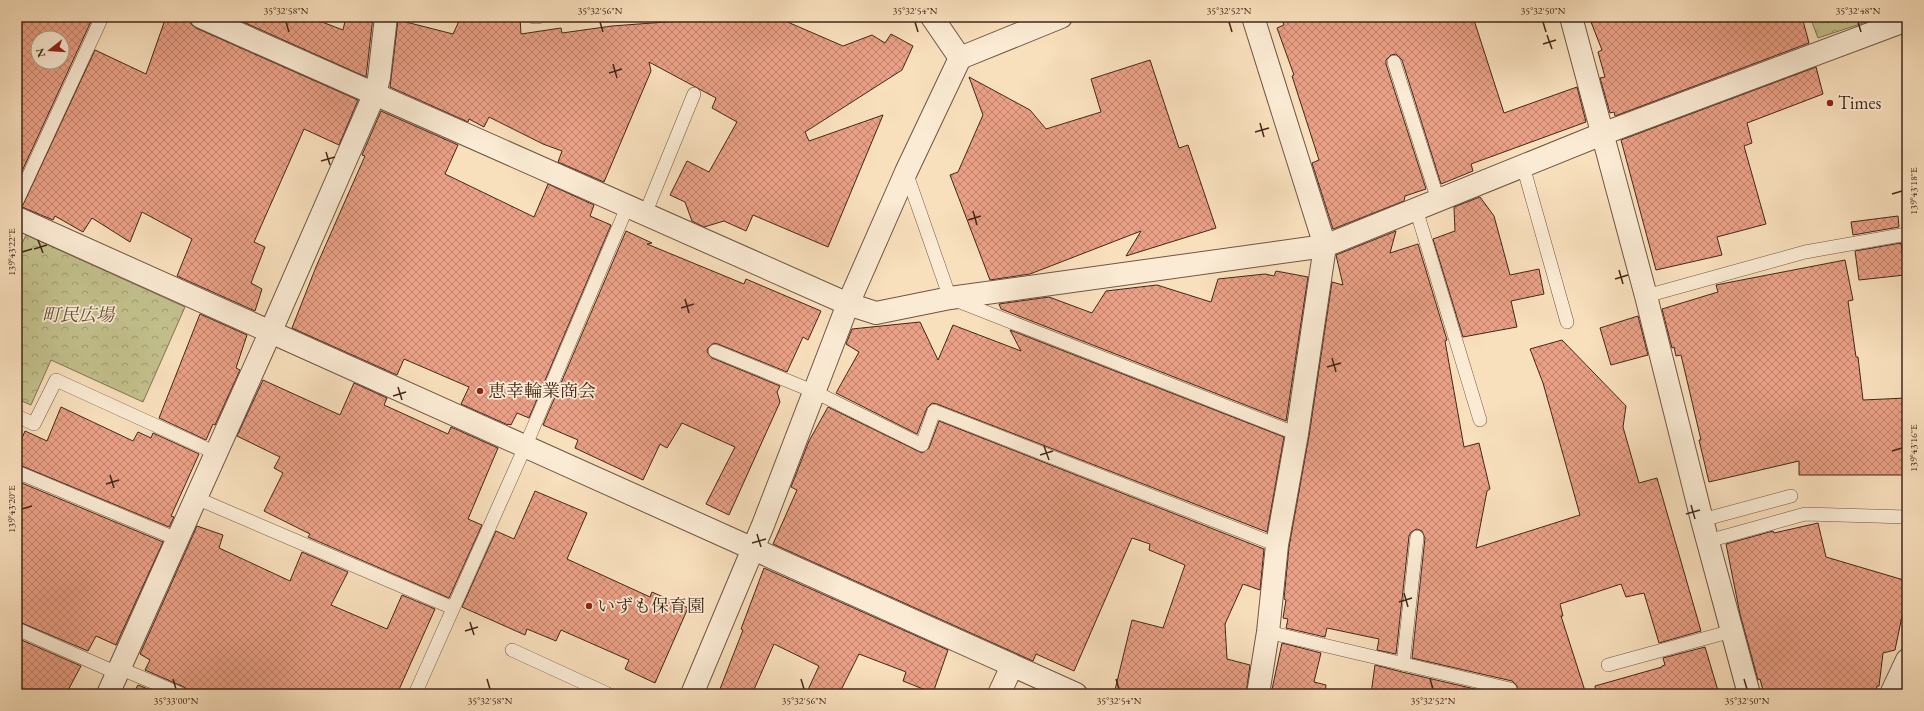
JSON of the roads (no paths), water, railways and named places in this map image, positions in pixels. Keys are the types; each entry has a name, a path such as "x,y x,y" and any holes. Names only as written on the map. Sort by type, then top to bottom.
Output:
{"street":[{"path":"108,694 375,93 379,78 386,17"},
{"path":"932,17 960,58"},
{"path":"692,694 753,550 848,304 906,172 960,58 1062,17"},
{"path":"1253,17 1325,246 1297,434 1277,545 1268,632 1258,694"},
{"path":"1571,17 1646,296 1702,520 1749,694"},
{"path":"212,19 848,304 876,312 950,298 1325,246 1602,134 1907,20"},
{"path":"17,215 270,332 1076,694"},
{"path":"1891,694 1907,660"},
{"path":"999,694 1012,666"}],"lane":[{"path":"17,215 102,17"},
{"path":"1394,62 1438,200"},
{"path":"415,694 525,447 636,210 694,94"},
{"path":"1523,166 1567,322"},
{"path":"906,172 950,298 1297,434"},
{"path":"1416,209 1480,420"},
{"path":"1646,296 1806,252 1907,234"},
{"path":"715,351 815,392 922,444 934,411 1277,545"},
{"path":"17,416 34,424 56,380 216,453"},
{"path":"17,472 177,539"},
{"path":"1702,520 1791,496"},
{"path":"196,498 453,608"},
{"path":"1708,541 1805,514 1907,517"},
{"path":"1403,664 1417,537"},
{"path":"17,629 180,694"},
{"path":"1608,665 1732,631"},
{"path":"1268,632 1510,689 1510,694"},
{"path":"512,650 608,694"}],"place":[{"name":"Times","path":"1830,103"},
{"name":"恵幸輪業商会","path":"480,391"},
{"name":"いずも保育園","path":"589,606"}],"park label":[{"name":"町民広場","path":"78,315"}]}
